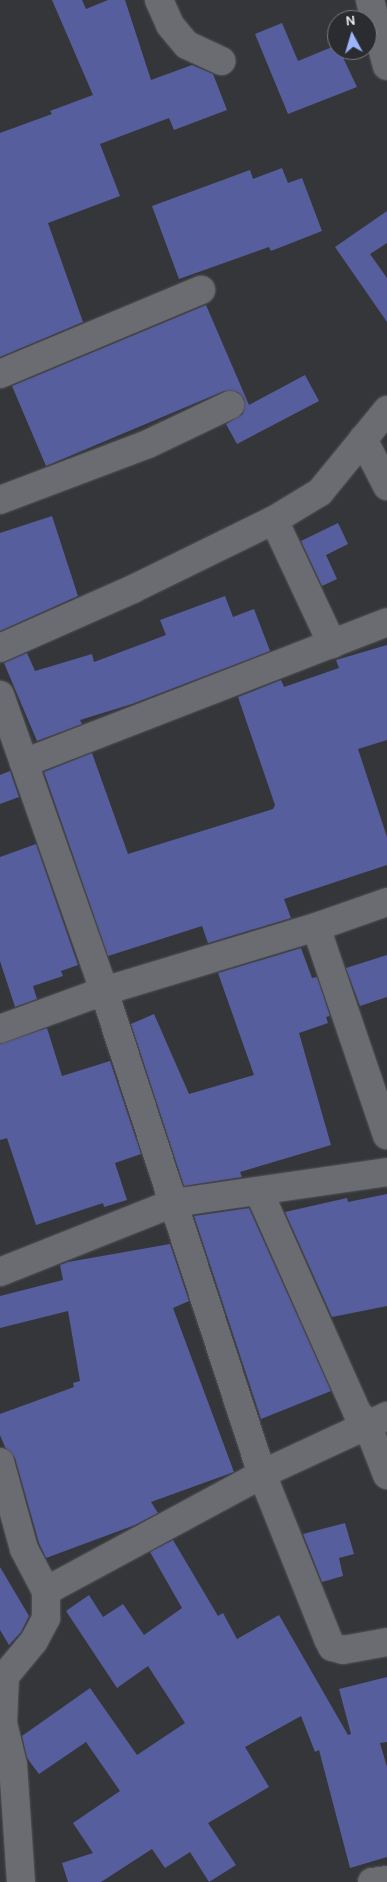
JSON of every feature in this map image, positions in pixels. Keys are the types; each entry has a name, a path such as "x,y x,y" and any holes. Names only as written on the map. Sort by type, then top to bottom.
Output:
{"street":[{"path":"159,0 170,25 188,45 222,61"},
{"path":"370,0 387,66"},
{"path":"0,374 201,290"},
{"path":"0,500 148,444 230,405"},
{"path":"0,648 133,589 274,520 320,492 387,410"},
{"path":"363,438 387,486"},
{"path":"274,520 332,644"},
{"path":"24,763 387,622"},
{"path":"0,695 104,991 262,1474 332,1647 343,1650 387,1642"},
{"path":"0,1030 104,991 316,927 387,902"},
{"path":"316,927 387,1135"},
{"path":"0,1272 173,1203 387,1172"},
{"path":"259,1192 319,1329 358,1412 377,1420"},
{"path":"46,1591 262,1474 377,1420"},
{"path":"377,1420 387,1475"},
{"path":"0,1462 24,1549 46,1591 46,1618 34,1641 5,1676 1,1725 13,1765 21,1882"},
{"path":"372,1882 387,1880"}],"building":[{"path":"52,0 82,0 86,9 108,0 125,0 151,80 192,65 213,74 227,110 174,130 169,118 100,144 120,196 48,223 83,322 0,357 0,133 52,114 50,111 93,95"},
{"path":"282,23 298,61 327,49 327,60 344,60 357,87 288,114 255,34"},
{"path":"282,168 288,183 302,178 322,231 271,251 269,247 179,279 152,206 250,170 253,179"},
{"path":"387,211 387,243 370,254 387,278 387,322 335,247"},
{"path":"206,305 249,405 305,375 319,401 237,444 226,424 243,414 244,399 238,392 224,391 46,466 12,386"},
{"path":"52,516 78,596 0,631 0,533"},
{"path":"338,523 348,544 326,555 337,579 322,586 301,541"},
{"path":"225,596 233,617 254,609 270,651 132,704 80,720 82,724 37,741 4,663 27,653 35,671 92,654 94,662 166,635 160,620"},
{"path":"387,645 387,740 358,749 387,837 387,865 284,899 291,918 208,943 202,926 108,956 44,772 92,753 128,854 273,809 275,805 238,697 281,680 284,687 339,668 336,660"},
{"path":"10,771 19,797 0,804 0,775"},
{"path":"36,844 78,965 61,971 63,976 33,986 37,999 15,1007 0,961 0,857"},
{"path":"301,948 312,978 317,977 330,1016 326,1017 328,1023 299,1033 331,1145 240,1172 242,1177 184,1186 131,1024 154,1014 189,1094 254,1075 218,973"},
{"path":"387,955 387,997 360,1006 346,968"},
{"path":"47,1028 62,1076 110,1061 141,1154 115,1163 127,1200 104,1207 103,1203 36,1225 7,1138 0,1140 0,1044"},
{"path":"387,1194 387,1306 332,1317 285,1212 347,1198 348,1202"},
{"path":"249,1208 331,1391 261,1419 194,1216"},
{"path":"170,1244 189,1301 173,1308 234,1472 151,1502 158,1513 135,1525 46,1558 39,1543 15,1458 5,1447 0,1435 0,1414 74,1387 73,1383 80,1381 68,1311 0,1328 0,1296 63,1280 60,1265 68,1262"},
{"path":"345,1523 354,1554 339,1558 343,1576 322,1582 303,1534"},
{"path":"173,1540 218,1616 223,1613 237,1639 279,1615 348,1735 351,1734 339,1689 387,1677 387,1742 380,1743 387,1767 387,1857 350,1868 319,1750 315,1752 301,1716 245,1747 269,1787 208,1823 236,1865 209,1882 190,1852 165,1868 152,1849 101,1882 68,1882 62,1863 93,1853 73,1823 120,1791 86,1742 39,1774 27,1758 22,1736 90,1688 137,1755 185,1723 148,1666 117,1688 66,1611 89,1595 103,1617 123,1604 144,1635 182,1608 150,1552"},
{"path":"0,1567 29,1616 21,1632 9,1645 0,1630"}]}
